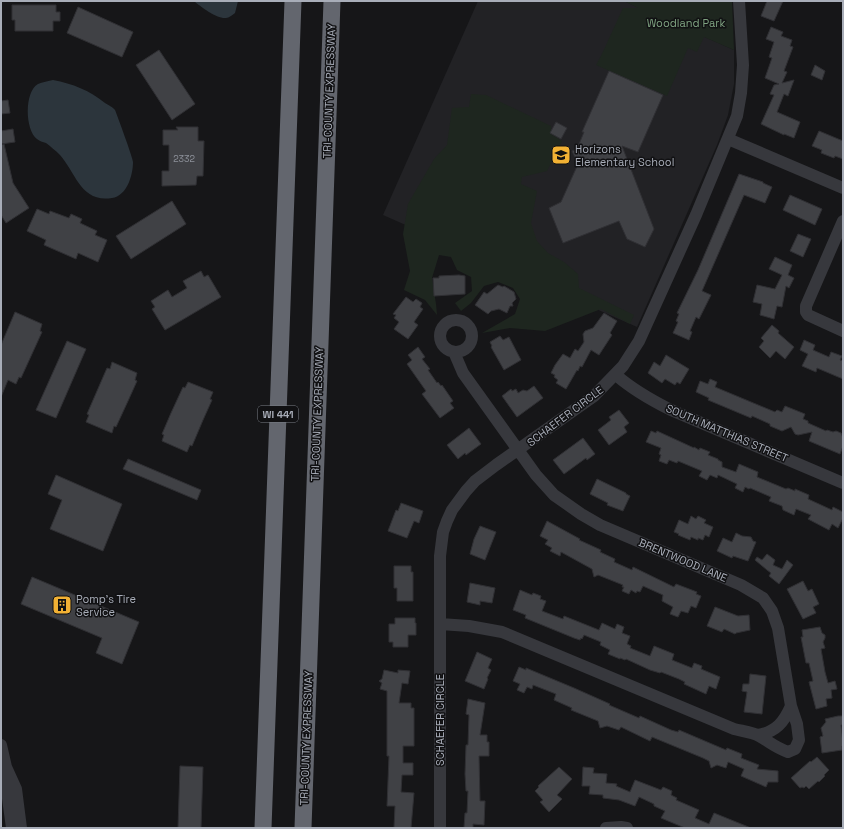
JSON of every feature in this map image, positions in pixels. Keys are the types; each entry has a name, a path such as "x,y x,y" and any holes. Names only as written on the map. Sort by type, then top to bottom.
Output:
{"highway":[{"name":"WI 441","path":"263,828 293,1"},
{"name":"TRI-COUNTY EXPRESSWAY","path":"303,828 332,1"}],"street":[{"name":"SCHAEFER CIRCLE","path":"440,828 440,556 443,532 447,521 459,500 475,481 583,405 616,375 632,354 645,330 737,116 742,93 743,65 739,1"},
{"path":"728,139 843,188"},
{"path":"843,221 806,306 806,312 808,315 843,331"},
{"name":"BRENTWOOD LANE","path":"440,624 469,626 502,632 734,729 758,735 771,745 781,750 788,752 795,749 799,740 797,724 791,706 778,628 772,611 763,598 741,585 600,525 554,495 536,475 463,373 454,352"},
{"name":"SOUTH MATTHIAS STREET","path":"616,375 638,392 658,404 843,483"},
{"path":"758,735 765,734 779,726 785,719 791,706"},
{"path":"1,746 6,767 7,791 12,828"},
{"path":"6,767 16,789 21,828"},
{"path":"606,828 627,828"}],"shaded area":[{"path":"194,1 238,1 235,13 229,17 222,18 214,15"},
{"name":"Horizons Elementary School","path":"478,1 624,1 734,50 734,84 728,115 717,145 637,327 383,215"},
{"path":"53,80 67,83 87,91 115,110 133,162 132,173 128,184 122,193 117,196 112,198 102,198 93,196 86,191 80,185 60,155 46,143 38,140 33,134 28,120 28,103 30,95 33,88 38,84"}],"green space":[{"name":"Woodland Park","path":"624,1 732,1 734,50 704,37 697,52 688,48 667,96 596,65 623,8 638,8"},
{"path":"471,94 486,95 551,126 551,134 562,141 547,171 522,177 521,184 537,191 531,223 537,241 548,253 564,262 578,274 579,288 634,315 630,324 601,309 545,331 510,328 482,333 515,314 520,299 513,288 498,282 484,286 471,303 461,311 455,303 472,291 471,277 457,270 451,257 439,255 432,278 437,315 425,300 404,290 410,271 403,234 408,204 434,159 447,145 452,108 469,107"}],"building":[{"path":"767,1 783,1 774,21 761,16"},
{"path":"12,5 56,5 56,12 60,12 60,21 53,21 53,31 15,31 15,20 12,20"},
{"path":"78,7 133,32 122,57 67,33"},
{"path":"771,27 783,32 781,36 792,40 790,46 793,47 784,71 787,72 782,83 794,80 788,96 784,94 777,112 800,122 794,138 761,124 774,95 770,94 774,85 779,84 765,78 772,58 769,57 774,42 766,39"},
{"path":"159,50 195,104 172,120 136,65"},
{"path":"815,65 825,71 822,80 811,75"},
{"path":"609,71 663,95 638,152 622,146 654,229 645,247 627,239 619,221 563,243 549,208 561,202 578,164 572,151 577,149 584,132 582,132"},
{"path":"8,100 10,113 1,114 1,101"},
{"path":"556,122 567,128 561,139 550,133"},
{"path":"176,127 198,127 198,141 204,141 203,176 197,176 196,185 162,186 162,171 169,171 169,145 163,145 163,130 178,130"},
{"path":"13,129 15,142 1,144 1,131"},
{"path":"819,131 843,141 843,159 835,156 834,158 821,153 822,150 812,146"},
{"path":"4,144 13,183 29,208 6,223 1,215 1,145"},
{"path":"739,174 763,182 772,187 765,203 744,195 702,291 711,295 699,319 696,317 690,331 692,332 689,340 673,333 678,322 676,321 679,314 677,313 698,270"},
{"path":"790,195 822,209 815,225 783,210"},
{"path":"172,201 186,224 131,259 116,236"},
{"path":"37,209 49,214 50,211 69,218 71,214 82,219 80,223 97,231 95,235 107,240 98,262 78,253 76,259 44,245 46,240 27,231"},
{"path":"798,234 811,239 803,257 790,251"},
{"path":"775,257 792,265 788,275 794,278 789,288 786,286 782,307 777,306 774,319 760,315 762,304 753,302 757,285 775,289 782,275 769,269"},
{"path":"201,271 204,277 208,275 221,297 165,330 152,309 155,307 151,301 168,290 172,297 187,288 183,281"},
{"path":"439,276 465,276 465,294 434,296 433,278 439,278"},
{"path":"498,285 504,286 514,292 516,299 512,303 513,306 510,306 507,313 499,309 491,311 488,314 475,305 484,292 487,294"},
{"path":"406,297 413,302 416,299 422,303 420,307 423,309 414,322 418,325 408,339 394,329 399,322 394,318 396,315 393,314"},
{"path":"15,312 42,324 40,331 42,332 21,378 19,377 16,384 8,380 1,397 1,345"},
{"path":"604,313 617,321 610,333 612,335 599,355 591,350 582,367 580,366 578,371 577,370 566,389 556,383 558,380 554,377 555,375 551,373 555,365 563,354 570,358 575,349 578,351 584,342 583,334 585,331 593,328"},
{"path":"772,325 779,331 778,333 794,347 785,359 776,351 770,358 759,347 764,341 761,338"},
{"path":"500,336 503,340 509,337 521,360 504,370 491,347 490,342"},
{"path":"804,340 815,345 813,350 829,357 831,352 842,356 840,360 843,361 843,379 817,368 816,372 802,366 808,354 800,350"},
{"path":"67,341 86,349 56,418 36,410"},
{"path":"418,347 425,357 422,359 430,369 428,370 437,383 438,382 441,386 442,385 453,401 450,403 454,408 440,418 422,394 426,391 407,364 412,360 408,355"},
{"path":"666,355 689,369 680,384 677,382 675,385 665,379 662,383 648,373 654,362 660,366"},
{"path":"112,362 137,373 135,380 137,381 116,427 114,426 112,433 86,422 89,415 87,414 107,368 110,369"},
{"path":"710,379 717,382 715,387 775,412 777,410 782,412 785,406 805,414 803,419 808,421 808,423 826,431 836,431 841,433 843,438 843,446 840,454 809,441 812,432 798,435 795,434 791,427 782,431 752,416 751,418 708,400 709,398 696,392 700,381 708,384"},
{"path":"188,382 213,392 210,399 212,400 192,446 190,445 187,452 162,441 164,435 162,434 183,387 185,388"},
{"path":"534,386 543,398 517,417 502,396 511,389 512,391 516,389 518,393 523,390 527,391"},
{"path":"619,410 629,423 624,427 627,432 609,445 598,430 611,420 609,417"},
{"path":"469,428 481,444 466,455 465,453 458,459 447,445"},
{"path":"651,431 656,433 657,431 699,450 700,448 710,452 708,455 722,462 722,467 736,472 739,464 758,472 757,477 786,489 788,488 795,491 795,489 809,495 808,499 832,510 833,507 843,512 843,518 838,528 832,524 829,530 808,519 811,515 796,509 794,515 783,510 782,506 769,501 771,497 745,487 743,492 735,488 737,484 718,475 717,478 710,475 707,480 699,476 702,471 678,461 677,463 669,460 667,464 659,461 661,448 646,442"},
{"path":"583,438 595,454 587,460 586,458 564,474 553,460"},
{"path":"128,459 201,490 197,500 123,469"},
{"path":"56,475 122,504 103,551 50,529 62,500 48,494"},
{"path":"597,479 630,496 623,511 607,505 608,503 590,494"},
{"path":"401,503 423,511 419,523 414,521 407,538 388,531 396,510 398,511"},
{"path":"691,516 696,519 698,516 706,520 704,523 713,527 709,537 705,535 703,540 698,538 698,540 691,537 690,540 674,532 679,520 688,524"},
{"path":"547,521 580,539 579,540 601,550 600,552 615,559 614,562 632,570 633,567 674,587 676,584 697,592 696,594 701,596 696,608 691,606 688,613 681,611 678,617 670,614 673,607 662,601 663,595 643,586 640,592 637,591 636,593 631,590 629,594 622,591 624,587 622,587 623,585 598,575 594,577 592,569 561,552 560,556 550,551 552,548 545,544 548,540 540,536"},
{"path":"480,526 496,532 485,560 470,554 474,539"},
{"path":"736,533 742,536 751,537 753,541 756,542 748,561 733,556 732,558 717,551 723,538 732,542"},
{"path":"767,554 775,560 773,565 782,569 787,560 793,565 779,584 769,576 771,573 755,560 757,557 762,560"},
{"path":"394,566 411,566 411,572 413,572 413,601 397,601 397,588 394,588"},
{"path":"32,577 139,622 122,664 96,653 102,638 21,604"},
{"path":"803,581 808,591 812,589 819,604 813,607 816,613 803,619 787,589"},
{"path":"470,583 495,588 492,603 480,601 480,605 467,602"},
{"path":"520,590 532,595 533,593 541,596 540,599 546,601 542,611 563,619 564,616 599,630 602,623 615,629 617,624 624,627 622,633 630,636 627,644 631,646 630,648 650,656 654,646 674,654 672,660 692,668 694,663 702,666 701,669 720,677 716,689 709,686 706,694 684,684 685,682 679,679 661,672 650,670 626,659 620,659 608,654 610,650 600,645 601,642 584,635 580,640 525,618 526,615 513,610"},
{"path":"715,607 738,616 749,615 750,630 735,634 724,629 722,632 707,626"},
{"path":"395,618 415,618 416,635 408,635 408,647 393,647 393,642 389,642 389,624 395,624"},
{"path":"820,627 822,633 825,635 823,642 825,648 821,649 828,683 835,681 837,689 831,690 832,698 826,699 827,706 816,709 809,682 813,681 809,663 806,663 801,637 803,637 802,630"},
{"path":"477,652 492,659 488,668 491,670 484,689 465,681"},
{"path":"519,667 526,670 526,668 574,688 639,718 640,716 671,730 678,732 679,730 726,750 727,748 742,754 741,758 759,765 757,769 778,771 778,782 768,782 766,787 741,776 744,769 728,762 726,768 717,765 711,768 709,761 652,737 650,741 621,727 619,730 607,726 600,728 598,721 571,710 572,708 554,700 556,694 533,685 532,689 527,687 524,693 517,690 520,684 513,681"},
{"path":"384,670 398,673 398,670 410,671 408,684 402,683 399,703 411,703 411,708 414,708 414,746 403,746 403,763 413,763 413,775 402,775 401,792 414,793 411,828 394,828 395,806 387,806 389,756 387,756 387,691 380,689 382,683 379,681 382,679"},
{"path":"750,674 766,676 762,714 744,712 747,692 742,691 743,684 749,684"},
{"path":"468,699 485,703 480,735 487,735 487,742 489,742 489,756 479,756 480,801 485,801 484,825 473,824 473,828 464,828 465,813 467,813 468,791 466,791 465,774 466,745 468,745 469,715 466,714"},
{"path":"843,716 843,725 841,725 843,743 842,750 822,753 820,737 823,736 821,728 826,722 825,719"},
{"path":"817,757 829,770 819,782 818,781 809,789 806,786 804,788 800,788 791,778 810,761 811,762"},
{"path":"180,766 203,767 201,828 178,828"},
{"path":"559,767 572,779 557,795 562,799 549,812 540,802 543,800 535,791 539,787 538,786"},
{"path":"583,767 594,768 593,773 607,774 606,783 617,784 616,786 630,792 635,780 661,790 663,787 672,791 671,795 677,798 676,800 699,810 695,818 709,824 714,813 751,828 685,828 661,818 665,811 639,797 635,806 619,800 603,798 603,795 589,794 590,786 582,786"}],"place":[{"name":"Horizons Elementary School","path":"561,155"},
{"name":"Pomp's Tire Service","path":"62,605"}]}
